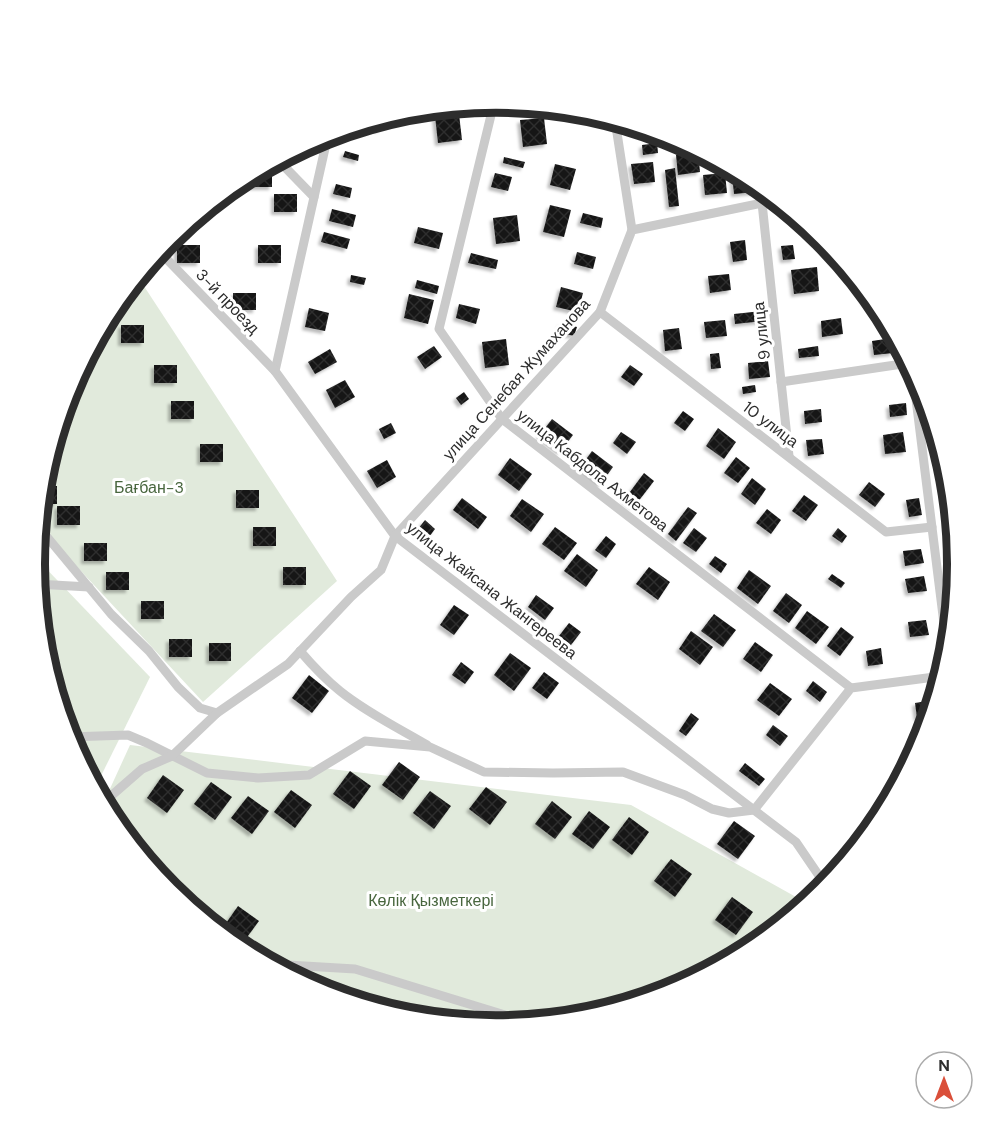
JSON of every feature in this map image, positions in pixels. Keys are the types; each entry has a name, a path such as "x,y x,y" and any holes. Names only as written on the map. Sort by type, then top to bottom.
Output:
{"street":[{"name":"улица Кабдола Ахметова","path":"492,113 439,329 502,419 851,688"},
{"path":"616,129 632,230 766,202"},
{"path":"275,371 325,146"},
{"path":"284,166 314,197"},
{"name":"9 улица","path":"762,203 789,456"},
{"name":"улица Сенебая Жумаханова","path":"395,536 600,312 632,230"},
{"name":"3-й проезд","path":"165,258 275,371"},
{"name":"10 улица","path":"600,312 886,532 932,527"},
{"path":"781,382 900,364"},
{"name":"улица Жайсана Жангереева","path":"275,371 395,536 796,842 820,877"},
{"path":"916,400 943,619"},
{"path":"46,536 111,614 149,651 178,687 200,708 217,713"},
{"path":"110,797 142,769 172,756 217,713 288,664 351,597 381,570 395,536"},
{"path":"46,585 89,587"},
{"path":"300,651 324,677 362,706 430,747 484,772 623,772 685,795 712,809 729,813 754,810 851,688 933,677"},
{"path":"79,737 128,735 207,773 258,778 309,775 365,741 430,747"},
{"path":"291,965 355,969 504,1015"}],"green space":[{"name":"Бағбан-3","path":"142,284 337,581 203,702 46,534 60,447 79,391 105,338"},
{"path":"45,568 150,677 100,779 79,737 60,681 49,623"},
{"name":"Көлік Қызметкері","path":"130,745 631,805 798,898 771,922 722,955 669,981 613,1000 525,1014 496,1015 437,1011 379,1000 323,981 270,955 245,939 221,922 177,883 138,839 108,794"}],"building":[{"path":"459,115 462,140 438,143 435,117"},
{"path":"544,118 547,144 523,147 520,120"},
{"path":"657,143 658,153 643,155 642,145"},
{"path":"345,151 359,155 358,161 343,157"},
{"path":"684,154 699,162 700,172 678,175 676,155"},
{"path":"504,157 525,162 523,168 503,163"},
{"path":"653,162 655,182 634,184 631,164"},
{"path":"555,164 576,169 570,190 550,185"},
{"path":"675,168 679,206 669,207 665,170"},
{"path":"272,172 272,187 249,187"},
{"path":"495,173 512,177 508,191 491,187"},
{"path":"722,173 725,175 727,193 705,195 703,175"},
{"path":"733,180 752,192 734,194"},
{"path":"336,184 352,188 350,198 333,194"},
{"path":"274,194 297,194 297,212 274,212"},
{"path":"550,205 571,210 564,237 543,232"},
{"path":"332,209 356,215 353,227 329,221"},
{"path":"583,213 603,218 601,228 580,223"},
{"path":"517,215 520,241 496,244 493,218"},
{"path":"418,227 443,233 439,249 414,243"},
{"path":"324,232 350,239 347,249 321,242"},
{"path":"745,240 747,260 733,262 730,242"},
{"path":"177,245 200,245 200,263 177,263"},
{"path":"258,245 281,245 281,263 258,263"},
{"path":"793,245 795,259 783,260 781,246"},
{"path":"577,252 596,257 593,269 574,264"},
{"path":"471,253 498,260 496,269 468,263"},
{"path":"817,267 819,291 794,294 791,270"},
{"path":"729,274 731,290 710,293 708,276"},
{"path":"351,275 366,278 364,285 350,282"},
{"path":"417,280 439,286 437,294 415,288"},
{"path":"561,287 583,293 578,312 556,307"},
{"path":"233,293 256,293 256,310 233,310"},
{"path":"409,294 434,300 428,324 404,318"},
{"path":"459,304 480,309 476,324 456,318"},
{"path":"309,308 329,313 325,331 305,327"},
{"path":"762,311 763,321 735,324 734,314"},
{"path":"841,318 843,334 822,337 821,321"},
{"path":"725,320 727,336 706,338 704,322"},
{"path":"561,323 577,327 574,336 558,332"},
{"path":"121,325 144,325 144,343 121,343"},
{"path":"679,328 682,349 665,351 663,330"},
{"path":"506,339 509,365 485,368 482,342"},
{"path":"887,339 893,353 874,355 872,341"},
{"path":"434,346 442,357 425,369 417,357"},
{"path":"818,346 819,356 799,358 798,349"},
{"path":"330,349 337,362 315,374 308,362"},
{"path":"719,353 721,368 711,369 710,354"},
{"path":"768,361 770,377 749,379 748,363"},
{"path":"154,365 177,365 177,383 154,383"},
{"path":"630,365 643,374 634,386 621,377"},
{"path":"345,380 355,397 335,408 326,390"},
{"path":"755,385 756,392 743,394 742,387"},
{"path":"464,392 469,399 461,405 456,398"},
{"path":"171,401 194,401 194,419 171,419"},
{"path":"906,403 907,415 890,417 889,405"},
{"path":"821,409 822,422 805,424 804,411"},
{"path":"683,411 694,419 685,431 674,423"},
{"path":"552,419 573,435 560,452 539,436"},
{"path":"391,423 396,433 384,439 379,429"},
{"path":"718,428 736,442 724,459 706,446"},
{"path":"621,432 636,442 627,454 613,443"},
{"path":"903,432 906,452 885,454 883,435"},
{"path":"822,439 824,454 808,456 806,440"},
{"path":"200,444 223,444 223,462 200,462"},
{"path":"592,451 613,467 600,485 579,469"},
{"path":"736,457 750,468 738,483 724,473"},
{"path":"510,458 532,474 519,491 498,475"},
{"path":"387,460 396,477 377,488 367,471"},
{"path":"644,473 654,481 634,507 624,500"},
{"path":"752,478 766,489 755,505 741,494"},
{"path":"869,482 885,494 875,507 859,495"},
{"path":"52,486 57,486 57,504 49,504"},
{"path":"236,490 259,490 259,508 236,508"},
{"path":"804,495 818,505 806,521 792,511"},
{"path":"462,498 487,517 478,529 453,510"},
{"path":"919,498 922,515 909,517 906,500"},
{"path":"522,499 544,514 531,532 510,516"},
{"path":"57,506 80,506 80,525 57,525"},
{"path":"688,507 697,513 676,541 668,534"},
{"path":"767,509 781,520 771,534 756,523"},
{"path":"425,520 435,529 426,541 415,533"},
{"path":"253,527 276,527 276,546 253,546"},
{"path":"555,527 577,543 564,560 542,544"},
{"path":"694,528 707,538 696,552 683,543"},
{"path":"838,528 847,536 842,543 832,536"},
{"path":"606,536 616,544 606,558 595,550"},
{"path":"84,543 107,543 107,561 84,561"},
{"path":"921,549 924,563 905,566 903,551"},
{"path":"577,554 598,570 586,587 564,571"},
{"path":"715,556 727,564 721,573 709,564"},
{"path":"283,567 306,567 306,585 283,585"},
{"path":"649,567 670,582 658,600 636,584"},
{"path":"749,570 771,586 758,604 737,588"},
{"path":"106,572 129,572 129,590 106,590"},
{"path":"832,574 845,583 841,588 828,579"},
{"path":"924,576 927,591 908,593 905,579"},
{"path":"786,593 802,605 789,623 773,611"},
{"path":"536,595 554,608 545,620 528,607"},
{"path":"141,601 164,601 164,619 141,619"},
{"path":"454,605 469,615 454,635 440,625"},
{"path":"807,611 829,627 816,644 795,628"},
{"path":"714,614 736,630 723,647 701,631"},
{"path":"926,620 929,635 910,637 908,622"},
{"path":"569,623 581,632 571,645 559,636"},
{"path":"841,627 854,637 840,656 827,646"},
{"path":"691,631 713,647 700,665 679,649"},
{"path":"169,639 192,639 192,657 169,657"},
{"path":"755,642 773,655 761,672 743,659"},
{"path":"209,643 231,643 231,661 209,661"},
{"path":"881,648 883,664 868,666 866,651"},
{"path":"510,653 531,668 514,691 494,675"},
{"path":"461,662 474,672 465,684 452,675"},
{"path":"544,672 559,683 547,699 532,688"},
{"path":"309,675 329,691 312,713 292,698"},
{"path":"813,681 827,692 820,702 806,691"},
{"path":"770,683 792,699 779,716 757,700"},
{"path":"925,701 920,718 917,718 915,703"},
{"path":"691,713 699,719 686,736 679,731"},
{"path":"773,725 788,736 780,746 766,735"},
{"path":"399,762 420,777 403,800 382,785"},
{"path":"745,763 765,779 759,786 739,771"},
{"path":"350,771 371,786 354,809 333,794"},
{"path":"163,775 184,790 167,813 147,798"},
{"path":"211,782 232,797 215,820 194,804"},
{"path":"486,787 507,802 490,825 469,809"},
{"path":"291,790 312,805 295,828 274,812"},
{"path":"430,791 451,806 434,829 413,813"},
{"path":"248,796 269,811 252,834 231,818"},
{"path":"552,801 572,817 555,839 535,824"},
{"path":"589,811 610,827 593,849 572,834"},
{"path":"629,817 649,832 632,855 612,840"},
{"path":"734,821 755,836 738,859 717,844"},
{"path":"671,859 692,874 675,897 654,881"},
{"path":"732,897 753,912 736,935 715,920"},
{"path":"238,906 259,921 245,939 225,925"}]}
